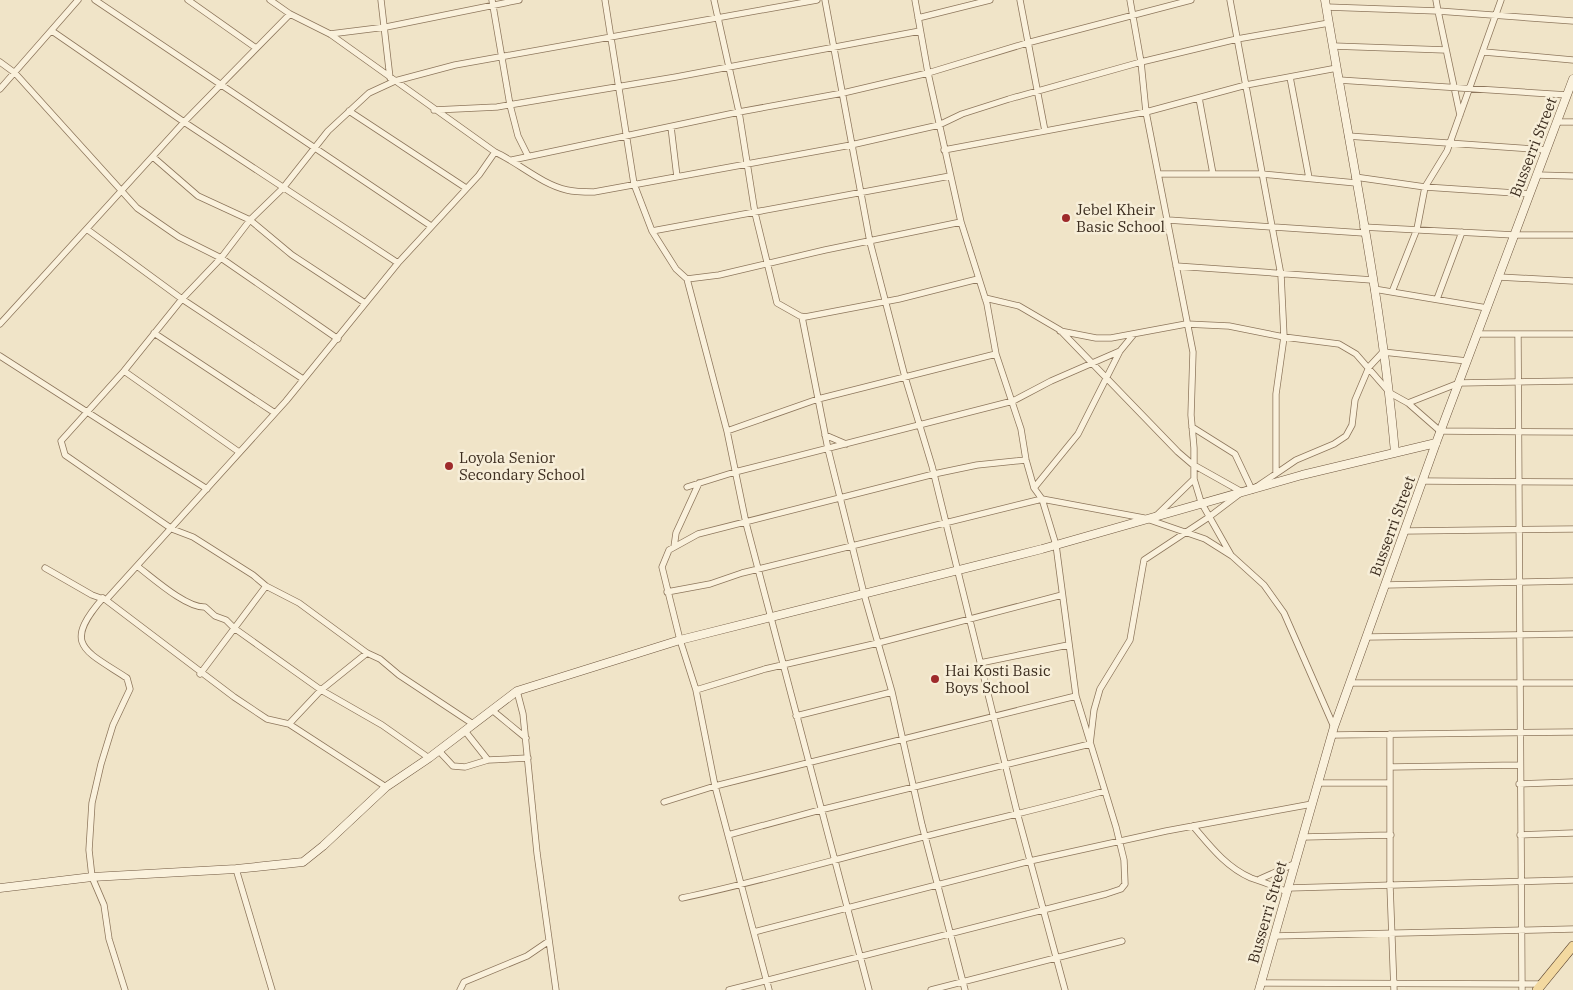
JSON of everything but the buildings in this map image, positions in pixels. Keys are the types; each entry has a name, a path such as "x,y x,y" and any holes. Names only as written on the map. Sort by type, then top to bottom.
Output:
{"main road":[{"path":"1326,4 1390,393 1395,453"},
{"name":"Busserri Street","path":"1260,987 1333,731 1440,431 1479,334 1573,79"},
{"path":"0,888 92,877 236,869 303,862 386,788 430,758 517,691 680,640 1056,545 1201,502 1252,490 1302,475 1436,443"},
{"path":"1540,987 1573,946"}],"street":[{"path":"0,89 78,0"},
{"path":"95,0 431,226"},
{"path":"188,0 256,48"},
{"path":"270,0 290,14 330,34 495,152 512,160 555,187 569,191 594,192 851,146 939,125 962,114 1141,62 1237,39 1329,23"},
{"path":"381,0 393,79"},
{"path":"330,34 386,27 492,2 519,0"},
{"path":"605,0 634,184 652,231 676,269 687,279 727,431 746,523 784,664 820,810 836,859 869,990"},
{"path":"714,0 739,112 755,213 776,303 802,317 884,302 978,279"},
{"path":"473,724 399,675 380,659 367,653 299,603 266,586 253,575 193,536 172,529 65,455 61,440 124,371 182,299 221,258 250,220 283,188 314,147 369,93 393,79 455,65 718,16 817,0"},
{"path":"825,0 851,146 884,302 904,377 934,474 1005,765 1064,990"},
{"path":"730,990 861,958 1120,889 1125,884 1126,879 1119,841 1076,696 1056,545 1042,499 1034,488 1026,460 1014,401 996,354 985,298 961,222 928,73 915,0"},
{"path":"918,18 990,0"},
{"path":"1020,0 1036,92 1045,131"},
{"path":"1130,0 1141,62 1146,112 1160,174 1186,324 1193,352 1192,427 1194,448 1192,464 1194,480 1201,502 1232,556"},
{"path":"512,160 739,112 843,93 928,73 1027,43 1191,0"},
{"path":"1230,0 1281,275 1284,337 1276,394 1276,473"},
{"path":"1436,0 1460,115"},
{"path":"1392,292 1417,229 1425,187 1450,143 1501,0"},
{"path":"492,2 510,105 518,136 528,156"},
{"path":"1326,4 1573,21"},
{"path":"0,324 88,230 184,122 290,14"},
{"path":"52,31 184,122 398,263"},
{"path":"434,110 510,105 619,87 920,31"},
{"path":"1333,46 1446,50"},
{"path":"1484,52 1573,60"},
{"path":"0,62 15,73 137,208 172,232 221,258 338,339"},
{"path":"944,150 1146,112 1246,85 1336,68"},
{"path":"1290,77 1309,178"},
{"path":"1338,80 1471,87 1567,95"},
{"path":"1199,98 1213,174"},
{"path":"349,111 466,188"},
{"path":"1557,122 1573,122"},
{"path":"670,127 677,177"},
{"path":"1348,136 1546,150"},
{"path":"125,990 109,939 104,905 92,877 89,850 92,803 107,742 130,689 127,678 90,654 80,637 80,632 89,615 172,529 275,413 338,339 398,263 478,175 495,152"},
{"path":"153,157 198,196 250,220 292,255 365,303"},
{"path":"1160,174 1262,174 1530,194"},
{"path":"652,231 717,217 755,213 950,176"},
{"path":"1537,176 1573,176"},
{"path":"1168,220 1364,230 1417,229 1514,235 1573,235"},
{"path":"687,279 719,275 961,222"},
{"path":"88,230 182,299 304,379"},
{"path":"1437,300 1462,232"},
{"path":"1176,266 1372,280"},
{"path":"1499,277 1573,281"},
{"path":"1374,289 1487,308"},
{"path":"985,298 1018,306 1060,330 1178,452 1192,464 1242,492 1210,517 1144,560 1134,606 1130,640 1100,689 1094,710 1090,744"},
{"path":"802,317 828,449 864,594 892,692 901,739 965,990"},
{"path":"1060,330 1096,338 1111,338 1186,324 1229,326 1284,337 1339,344 1356,354 1370,367 1390,393 1408,403 1440,431 1573,432"},
{"path":"154,333 275,413"},
{"path":"1034,488 1078,434 1085,416 1120,351 1134,334"},
{"path":"1479,334 1573,334"},
{"path":"1518,334 1520,482 1519,784 1522,987"},
{"path":"687,487 735,472 1014,401 1051,381 1120,351"},
{"path":"1192,427 1235,454 1252,490 1296,460 1334,444 1346,436 1352,425 1355,400 1370,367 1383,352 1467,362"},
{"path":"727,431 818,399 996,354"},
{"path":"0,356 208,489"},
{"path":"124,371 239,452"},
{"path":"1408,403 1459,382 1573,381"},
{"path":"825,435 846,444"},
{"path":"769,990 715,786 696,690 667,592 662,567 664,558 674,547 698,534 934,474 977,465 1026,460"},
{"path":"1158,515 1194,480"},
{"path":"1422,481 1573,482"},
{"path":"674,547 676,533 699,483"},
{"path":"667,592 710,584 759,569 853,548 1042,499 1144,518 1205,539 1232,556 1264,585 1284,613 1333,731 1390,734 1573,732"},
{"path":"1404,531 1573,529"},
{"path":"137,566 185,601 199,608 205,607 215,616 226,620 234,628 321,690 382,725 430,758"},
{"path":"45,568 92,595 104,599 200,674 267,719 289,724 386,788"},
{"path":"1385,585 1573,581"},
{"path":"200,674 266,586"},
{"path":"696,690 784,664 878,643 1062,595"},
{"path":"1367,637 1573,634"},
{"path":"980,663 1068,645"},
{"path":"289,724 321,690 367,653"},
{"path":"1350,683 1573,683"},
{"path":"517,691 523,714 556,990"},
{"path":"796,716 892,692"},
{"path":"664,802 715,786 901,739 994,718 1076,696"},
{"path":"492,710 526,738"},
{"path":"465,731 488,760"},
{"path":"1390,734 1390,886 1394,987"},
{"path":"728,835 820,810 1090,744"},
{"path":"439,751 453,766 465,767 488,760 528,758"},
{"path":"1390,767 1519,765"},
{"path":"1519,784 1573,782"},
{"path":"1318,783 1390,783"},
{"path":"682,898 741,886 925,836 1018,816 1105,791"},
{"path":"754,932 1030,861 1193,826 1312,804"},
{"path":"1193,826 1214,852 1232,867 1252,878 1260,879 1288,890 1573,880"},
{"path":"1520,835 1573,833"},
{"path":"1303,837 1391,835"},
{"path":"1260,879 1296,863"},
{"path":"236,869 272,990"},
{"path":"1274,936 1392,935 1573,929"},
{"path":"460,990 464,982 527,956 549,941"},
{"path":"930,990 1122,942"},
{"path":"1260,987 1540,987"}],"place":[{"name":"Jebel Kheir Basic School","path":"1066,218"},
{"name":"Loyola Senior Secondary School","path":"449,466"},
{"name":"Hai Kosti Basic Boys School","path":"935,679"}]}
